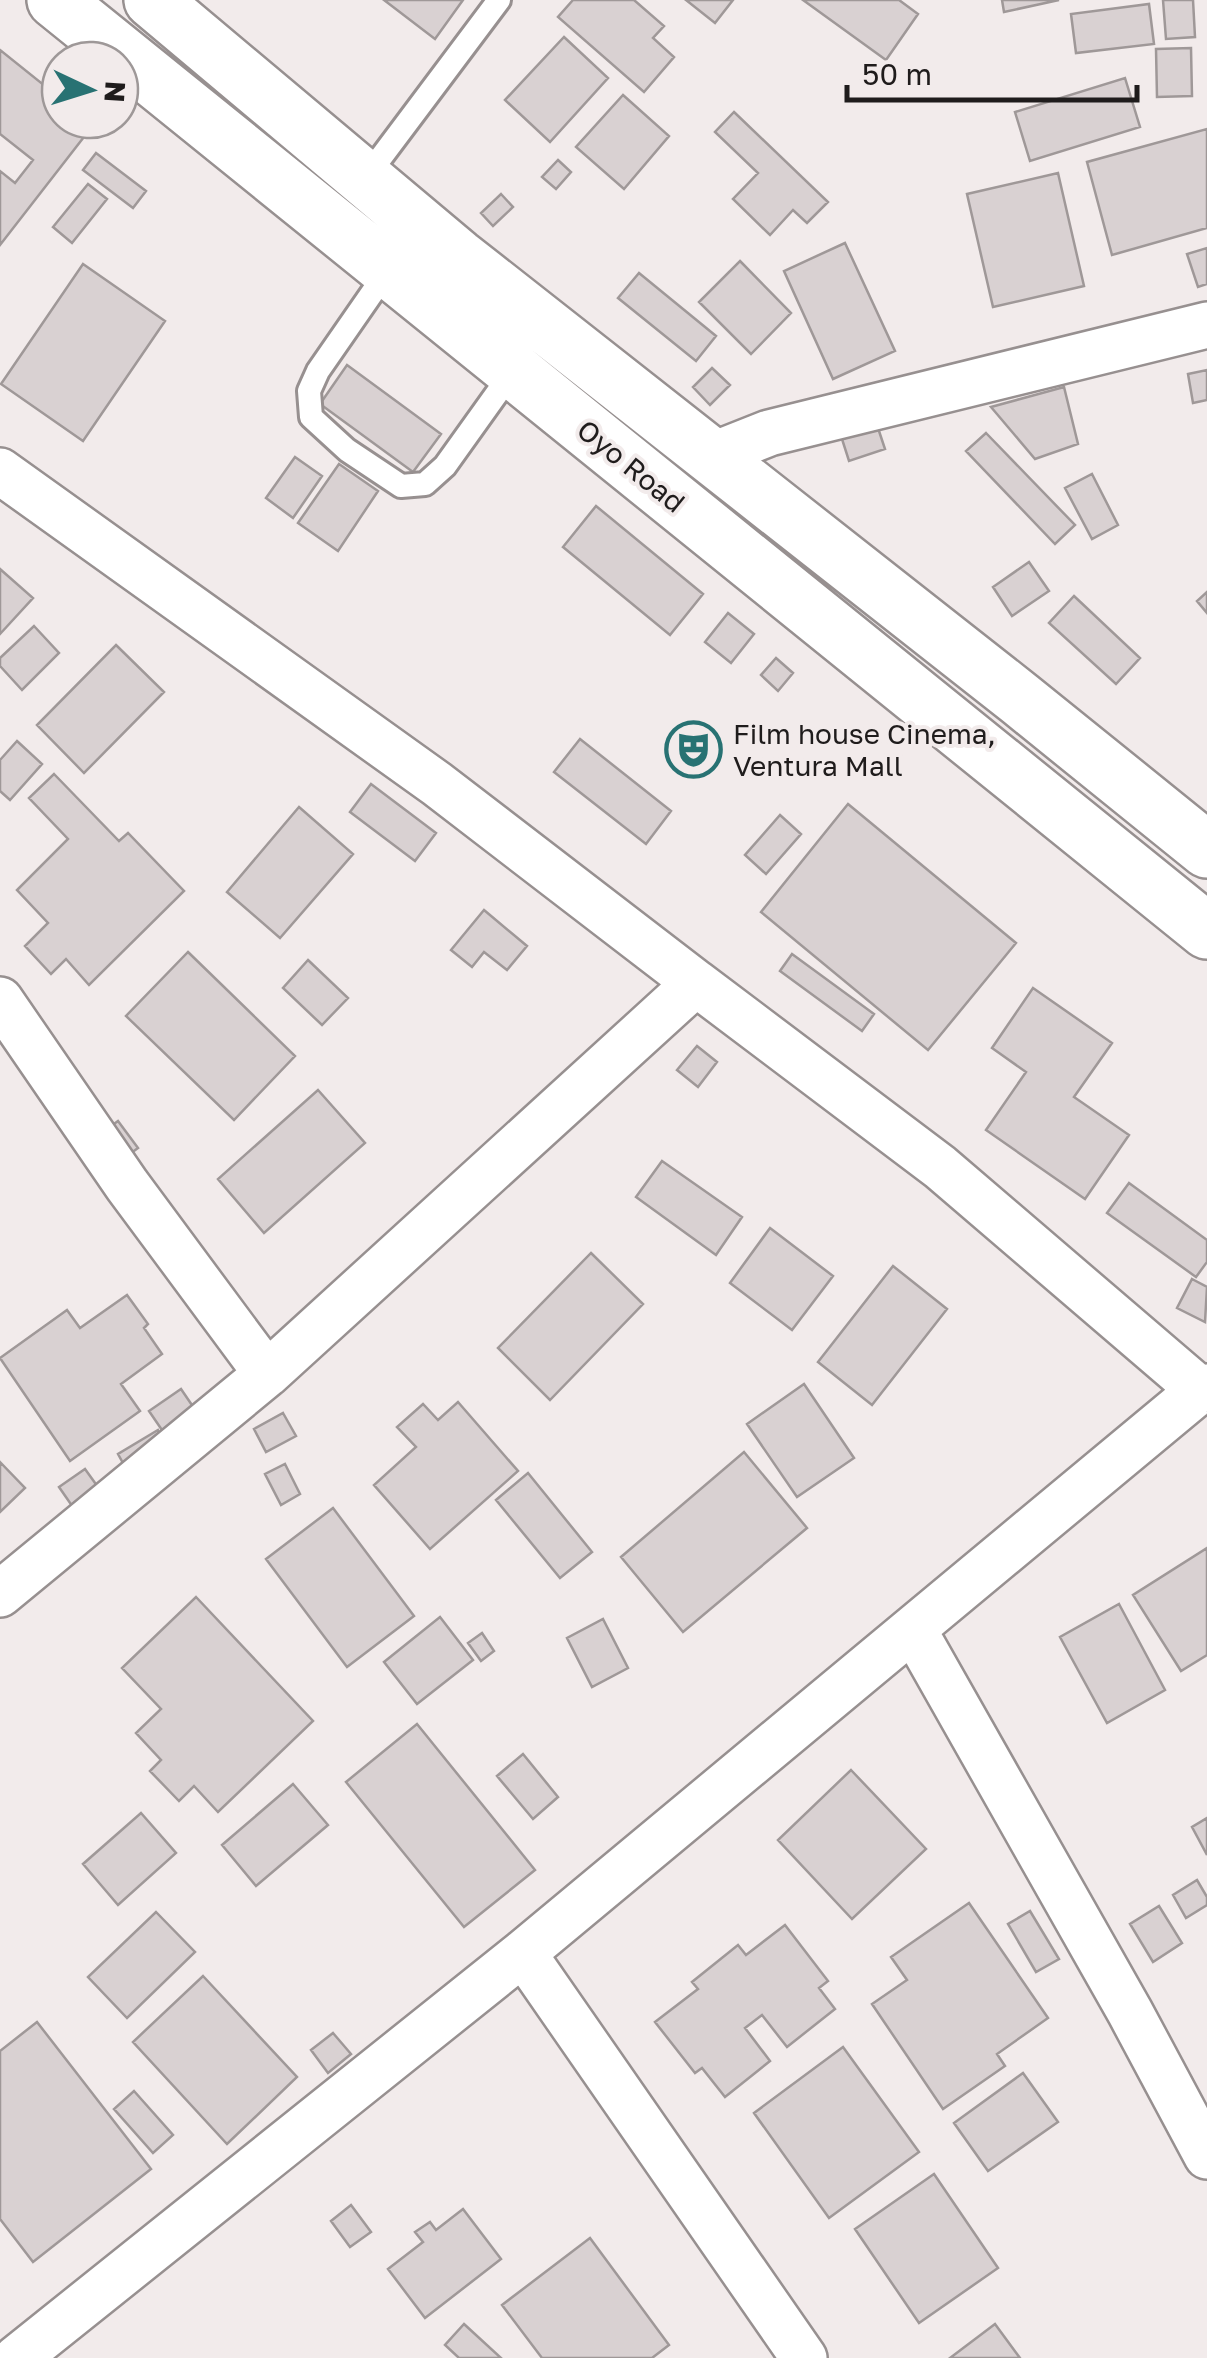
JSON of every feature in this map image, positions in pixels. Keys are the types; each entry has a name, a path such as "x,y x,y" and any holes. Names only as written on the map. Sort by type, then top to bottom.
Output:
{"main road":[{"name":"Oyo Road","path":"55,0 1207,931"},
{"name":"Oyo Road","path":"152,0 458,257 1207,850"}],"street":[{"path":"710,456 768,433 1207,325"},
{"path":"0,471 437,784 940,1167 1204,1389 522,1953 13,2358 0,2344"},
{"path":"0,1594 266,1374 696,983"},
{"path":"0,1000 127,1185 266,1374"},
{"path":"913,1629 1207,2156"},
{"path":"522,1953 804,2358"}],"lane":[{"path":"364,180 498,0"},
{"path":"388,270 309,390 311,417 346,450 401,486 425,484 445,466 514,371"}],"building":[{"path":"384,0 463,0 435,39"},
{"path":"573,0 634,0 664,26 653,38 674,57 644,92 558,17"},
{"path":"686,0 733,0 715,23"},
{"path":"803,0 899,0 918,14 886,60"},
{"path":"1002,0 1059,0 1004,12"},
{"path":"1163,0 1193,0 1195,37 1166,39"},
{"path":"1149,4 1154,44 1076,53 1071,14"},
{"path":"564,37 608,78 550,142 505,100"},
{"path":"1191,48 1192,96 1157,97 1156,49"},
{"path":"0,50 40,82 40,140 82,140 0,245 0,171 15,183 33,160 0,134"},
{"path":"1125,78 1140,127 1030,161 1015,112"},
{"path":"623,95 669,136 624,189 576,147"},
{"path":"734,112 828,202 807,223 793,210 770,235 733,199 758,173 715,132"},
{"path":"1207,129 1207,228 1112,255 1087,162"},
{"path":"96,153 146,191 133,208 83,170"},
{"path":"558,160 571,172 556,189 542,177"},
{"path":"1058,173 1084,286 993,307 967,194"},
{"path":"88,184 107,199 72,243 53,227"},
{"path":"501,194 513,207 493,226 481,213"},
{"path":"845,243 895,351 833,379 784,271"},
{"path":"1207,248 1207,284 1198,287 1187,254"},
{"path":"740,261 791,313 751,354 699,302"},
{"path":"83,264 165,321 83,441 1,384"},
{"path":"639,273 716,336 696,361 618,298"},
{"path":"347,365 441,434 413,472 320,404"},
{"path":"712,368 730,385 710,405 693,387"},
{"path":"1207,370 1207,400 1193,403 1188,374"},
{"path":"1064,387 1078,444 1035,459 991,407"},
{"path":"878,428 885,449 849,461 842,439"},
{"path":"986,433 1075,525 1055,544 966,451"},
{"path":"295,457 322,476 293,518 266,498"},
{"path":"339,464 378,491 338,551 298,523"},
{"path":"1092,474 1118,525 1092,539 1065,488"},
{"path":"596,506 703,594 670,635 563,547"},
{"path":"1029,562 1049,591 1012,616 993,587"},
{"path":"0,569 33,598 0,634"},
{"path":"1207,592 1207,613 1197,601"},
{"path":"1074,596 1140,658 1116,684 1049,623"},
{"path":"728,613 754,634 731,663 705,642"},
{"path":"34,626 59,653 22,690 0,666 0,658"},
{"path":"116,645 164,692 84,773 37,725"},
{"path":"776,658 793,673 778,691 761,675"},
{"path":"580,739 671,811 646,844 554,772"},
{"path":"17,741 42,764 10,800 0,791 0,760"},
{"path":"54,774 119,841 128,833 184,891 89,985 66,959 51,974 25,946 48,923 17,890 68,839 29,798"},
{"path":"371,784 436,833 415,861 350,812"},
{"path":"848,804 1016,943 928,1050 761,912"},
{"path":"299,807 353,854 280,938 227,892"},
{"path":"780,815 801,834 766,874 745,855"},
{"path":"484,910 527,946 507,970 484,952 472,967 451,950"},
{"path":"188,952 295,1056 234,1120 126,1016"},
{"path":"792,954 874,1014 862,1031 780,971"},
{"path":"308,960 348,998 322,1025 283,988"},
{"path":"1033,988 1112,1043 1074,1097 1129,1135 1085,1199 986,1130 1026,1072 992,1048"},
{"path":"697,1046 717,1062 698,1087 677,1070"},
{"path":"318,1090 365,1143 264,1233 218,1179"},
{"path":"118,1121 138,1148 119,1162 99,1135"},
{"path":"662,1161 742,1217 716,1255 636,1197"},
{"path":"1129,1183 1207,1240 1207,1262 1196,1277 1107,1213"},
{"path":"770,1228 833,1276 792,1330 730,1283"},
{"path":"591,1253 643,1304 550,1400 498,1348"},
{"path":"893,1266 947,1309 872,1405 818,1362"},
{"path":"1192,1279 1207,1287 1205,1322 1177,1308"},
{"path":"127,1295 148,1324 144,1328 162,1354 121,1384 140,1411 70,1461 0,1358 67,1310 80,1328"},
{"path":"804,1384 854,1458 797,1497 747,1424"},
{"path":"181,1389 196,1411 164,1433 149,1411"},
{"path":"458,1402 518,1471 430,1549 374,1485 416,1447 397,1427 423,1404 438,1420"},
{"path":"283,1413 296,1436 266,1452 254,1429"},
{"path":"158,1430 169,1451 129,1474 118,1454"},
{"path":"744,1452 807,1528 683,1632 621,1557"},
{"path":"0,1462 25,1488 0,1512"},
{"path":"285,1464 300,1494 281,1505 265,1474"},
{"path":"85,1469 103,1494 77,1513 59,1487"},
{"path":"528,1473 592,1552 560,1578 496,1500"},
{"path":"333,1508 414,1616 347,1667 266,1559"},
{"path":"1207,1548 1207,1655 1181,1671 1133,1595"},
{"path":"196,1597 313,1721 218,1812 194,1786 179,1801 150,1771 161,1760 136,1733 161,1709 122,1668"},
{"path":"1119,1604 1165,1690 1107,1723 1060,1637"},
{"path":"440,1617 473,1660 417,1704 384,1662"},
{"path":"603,1619 628,1668 592,1687 567,1638"},
{"path":"482,1633 494,1651 481,1661 468,1643"},
{"path":"417,1724 535,1870 464,1927 346,1782"},
{"path":"523,1754 558,1797 533,1819 497,1776"},
{"path":"851,1770 926,1849 852,1919 778,1840"},
{"path":"293,1784 328,1825 256,1886 222,1845"},
{"path":"141,1813 176,1853 118,1905 83,1864"},
{"path":"1207,1818 1207,1855 1192,1827"},
{"path":"1197,1880 1207,1905 1186,1918 1173,1895"},
{"path":"969,1903 1048,2018 997,2054 1005,2066 943,2109 872,2004 907,1980 891,1957"},
{"path":"1159,1906 1182,1943 1153,1962 1130,1924"},
{"path":"1030,1911 1059,1959 1036,1972 1008,1924"},
{"path":"156,1912 195,1952 127,2018 88,1977"},
{"path":"785,1925 828,1981 819,1988 835,2009 787,2047 762,2015 745,2028 770,2061 725,2097 702,2068 695,2073 655,2022 698,1989 692,1982 738,1945 746,1955"},
{"path":"203,1976 297,2077 227,2144 133,2042"},
{"path":"37,2022 151,2169 33,2262 0,2219 0,2051"},
{"path":"333,2033 351,2054 328,2073 311,2050"},
{"path":"843,2047 919,2152 829,2218 754,2113"},
{"path":"1023,2073 1058,2122 988,2171 954,2123"},
{"path":"134,2091 173,2135 153,2153 114,2109"},
{"path":"934,2174 998,2268 919,2323 855,2229"},
{"path":"351,2205 371,2232 350,2247 331,2221"},
{"path":"463,2209 501,2259 425,2318 388,2269 423,2242 415,2232 430,2222 436,2230"},
{"path":"590,2238 669,2345 652,2358 542,2358 502,2305"},
{"path":"464,2324 501,2358 459,2358 445,2345"},
{"path":"995,2324 1020,2358 950,2358"}],"place":[{"name":"Film house Cinema, Ventura Mall","path":"694,750"}]}
